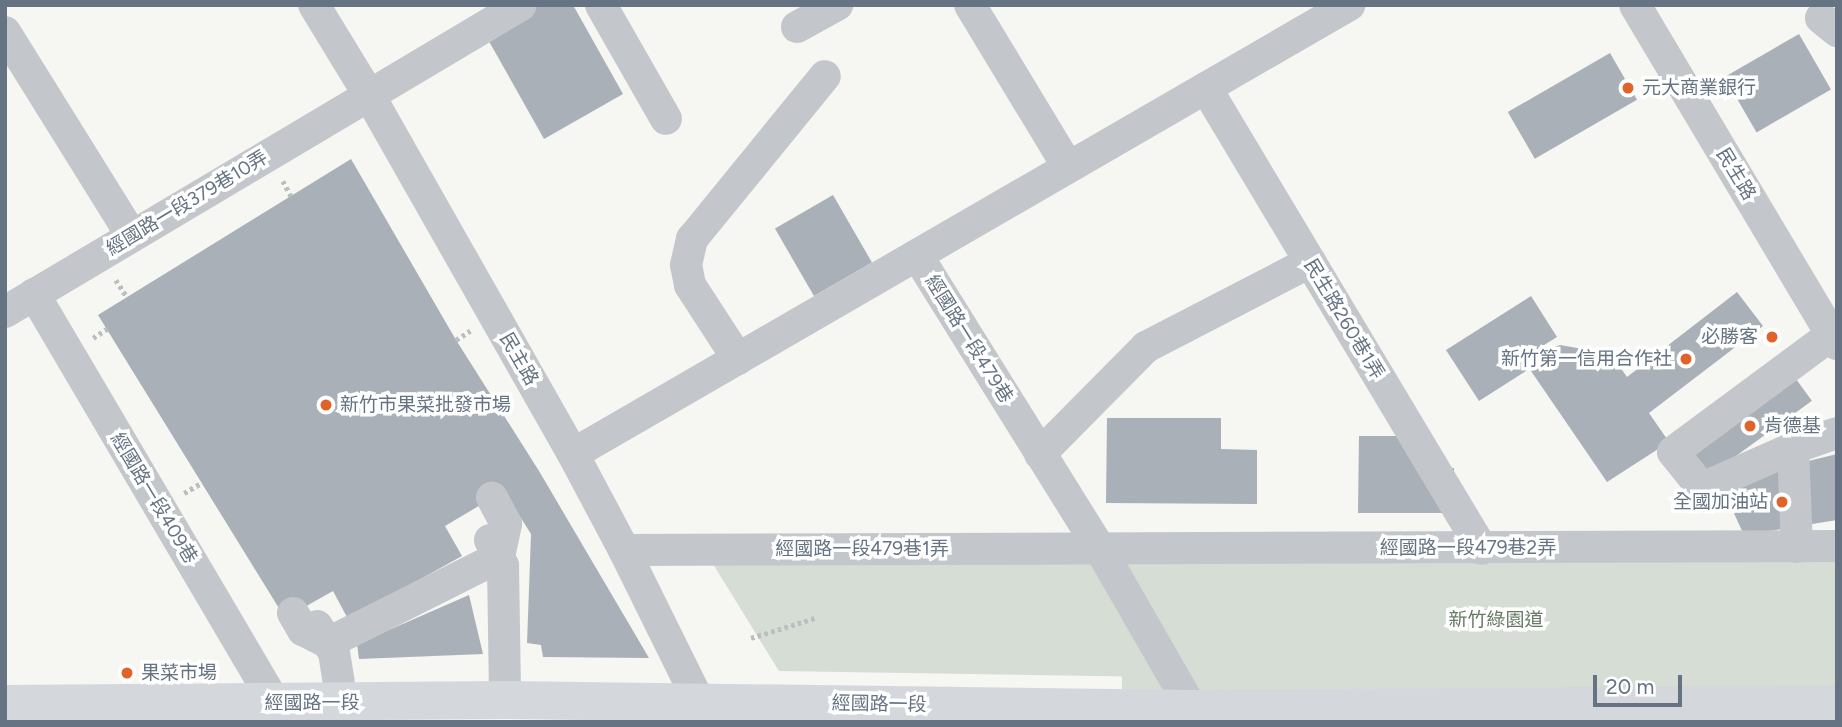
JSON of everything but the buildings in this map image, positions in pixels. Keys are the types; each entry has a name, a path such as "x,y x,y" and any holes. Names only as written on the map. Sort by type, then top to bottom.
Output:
{"main road":[{"name":"經國路一段","path":"5,705 505,701 694,712 1837,704"}],"street":[{"name":"民主路","path":"314,5 369,95 573,454 624,550 694,712"},
{"name":"經國路一段379巷10弄","path":"5,312 521,5"},
{"path":"601,5 666,119"},
{"path":"797,27 837,5"},
{"path":"970,5 1069,167"},
{"name":"經國路一段479巷","path":"1192,709 1099,547 917,255 1349,5"},
{"name":"民生路","path":"1635,5 1834,339"},
{"path":"5,32 132,236"},
{"path":"738,359 690,285 686,265 692,239 825,76"},
{"name":"民生路260巷1弄","path":"1206,88 1482,549"},
{"path":"573,454 917,255"},
{"path":"1040,454 1146,347 1310,262"},
{"name":"經國路一段409巷","path":"34,294 274,702"},
{"path":"1834,339 1672,452 1702,488 1793,448 1837,433"},
{"path":"1793,448 1797,547"},
{"path":"483,503 503,566 505,701"},
{"name":"經國路一段479巷2弄","path":"1099,547 1482,549 1837,546"},
{"name":"經國路一段479巷1弄","path":"624,550 1099,547"},
{"path":"328,643 499,557"},
{"path":"299,610 334,652 342,703"}],"path":[{"path":"751,638 816,618"}],"green space":[{"path":"1092,560 1159,677 779,671 713,564"},
{"name":"新竹綠園道","path":"1122,561 1837,561 1837,696 1122,696"}],"place":[{"name":"元大商業銀行","path":"1628,88"},
{"name":"必勝客","path":"1772,337"},
{"name":"新竹第一信用合作社","path":"1686,359"},
{"name":"新竹市果菜批發市場","path":"326,405"},
{"name":"肯德基","path":"1750,426"},
{"name":"全國加油站","path":"1782,502"},
{"name":"果菜市場","path":"127,673"}]}
